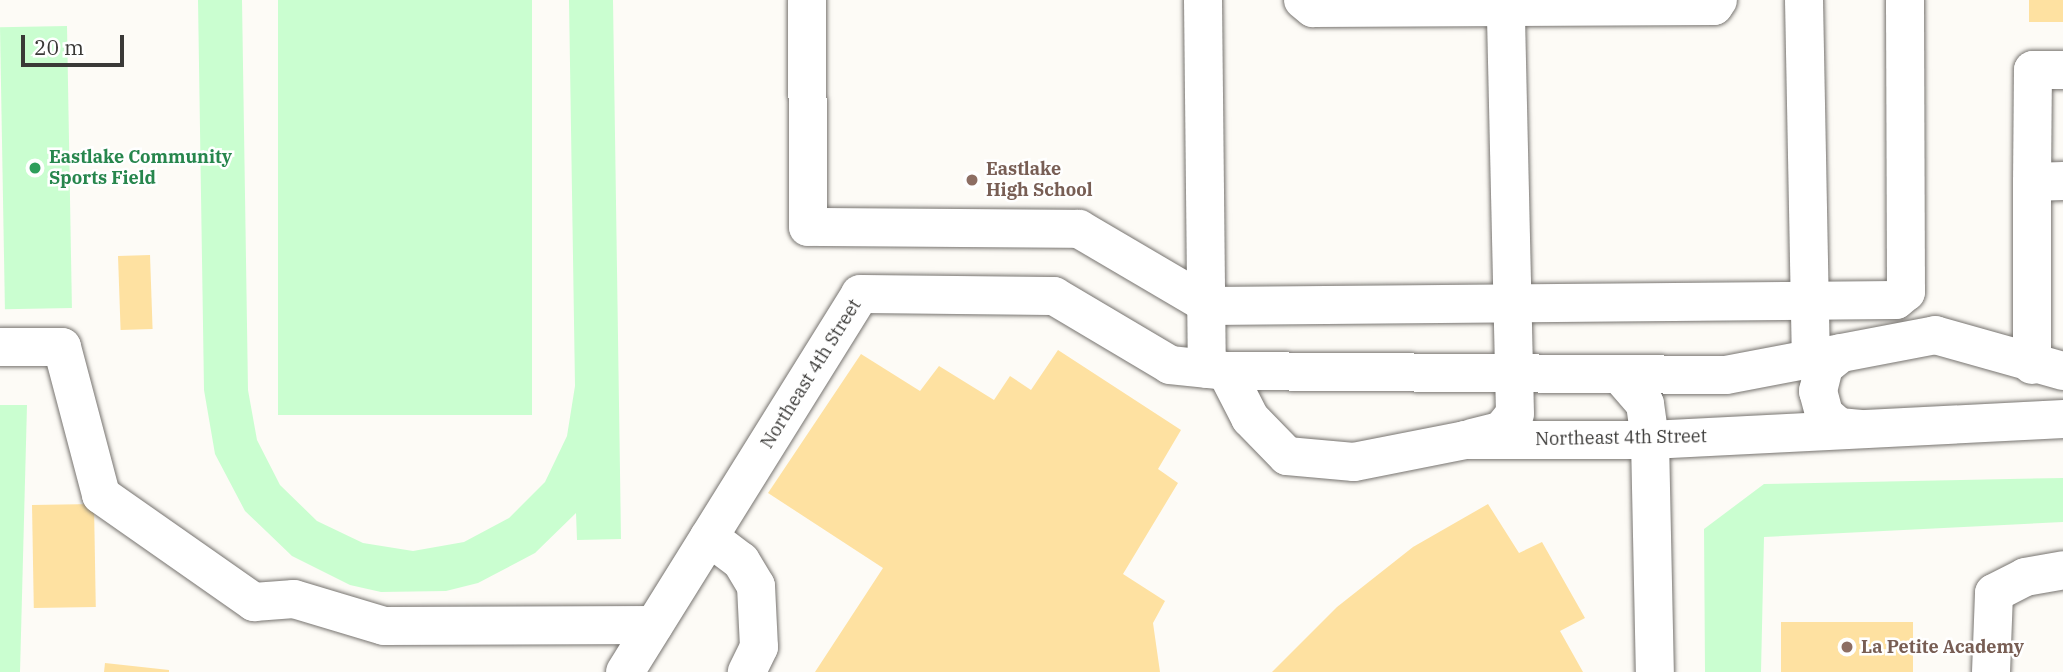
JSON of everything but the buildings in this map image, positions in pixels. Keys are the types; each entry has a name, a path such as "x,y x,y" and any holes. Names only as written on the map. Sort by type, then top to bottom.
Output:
{"street":[{"path":"807,0 808,227 1079,229 1210,306 1896,300 1906,292"},
{"path":"1203,0 1210,306 1217,370"},
{"path":"1303,0 1313,8 1714,6 1718,0"},
{"path":"1804,0 1809,301 1826,356 1821,403 1839,426 1861,429"},
{"path":"1905,0 1906,292"},
{"path":"1465,440 1502,430 1516,414 1513,374 1516,303 1506,7"},
{"path":"2008,422 2018,416 2036,365 2047,182 2033,70 2063,70"},
{"path":"1906,292 1933,313 1935,335"},
{"name":"Northeast 4th Street","path":"625,672 860,294 1054,296 1170,365 1217,370 1726,375 1935,335 2036,365"},
{"path":"0,346 62,347 101,495 254,602 294,599 384,626 653,625"},
{"name":"Northeast 4th Street","path":"1217,370 1250,418 1287,456 1354,462 1465,440 1650,440 2063,419"},
{"path":"1620,375 1645,404 1650,440 1655,672"},
{"path":"709,537 741,561 756,586 759,647 747,672"},
{"path":"1991,672 1994,593 2025,577 2063,570"}],"green space":[{"path":"198,0 242,0 248,390 257,440 280,485 317,521 363,543 413,551 464,542 509,518 545,482 567,436 575,386 569,0 613,0 621,539 577,540 576,513 535,553 478,583 446,591 381,592 350,585 292,556 245,511 215,454 204,390"},
{"path":"278,0 532,0 532,415 278,415"},
{"name":"Eastlake Community Sports Field","path":"67,26 72,308 5,309 0,27"},
{"path":"0,405 27,405 20,672 0,672"},
{"path":"2063,478 2063,522 1764,537 1761,672 1705,672 1704,529 1764,484"}],"place":[{"name":"Eastlake Community Sports Field","path":"35,168"},
{"name":"Eastlake High School","path":"972,180"},
{"name":"La Petite Academy","path":"1847,647"}]}
